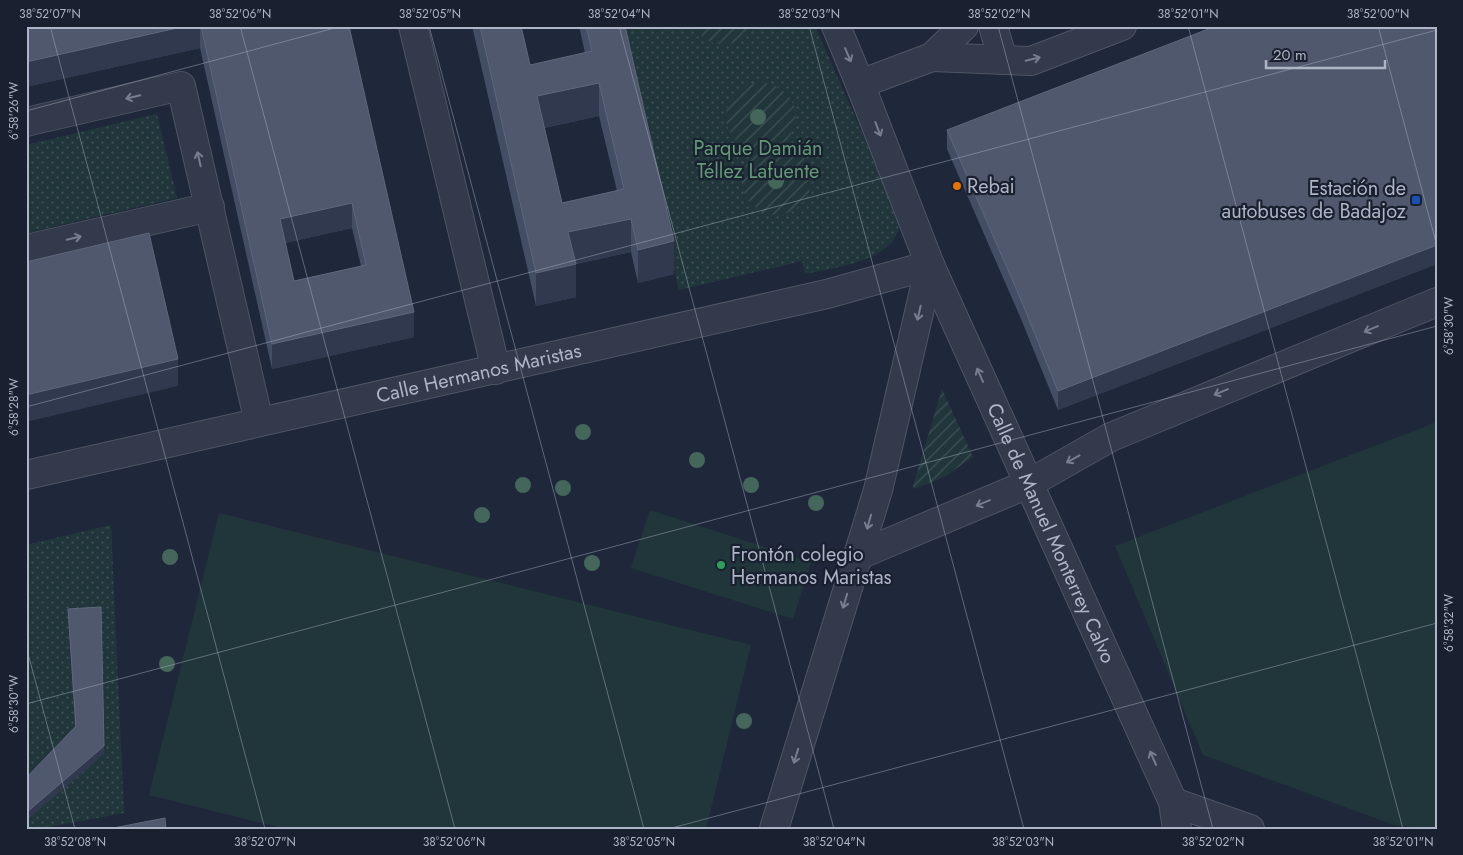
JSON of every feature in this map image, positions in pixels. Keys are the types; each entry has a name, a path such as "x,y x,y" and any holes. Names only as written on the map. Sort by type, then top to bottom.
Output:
{"street":[{"path":"413,26 496,370"},
{"name":"Calle de Manuel Monterrey Calvo","path":"836,26 930,265 1173,802 1177,829"},
{"path":"932,57 964,26"},
{"path":"992,26 1003,60"},
{"path":"860,84 932,57 1031,61 1122,26"},
{"path":"26,122 181,86 259,422"},
{"path":"26,249 210,206"},
{"path":"774,829 878,490 930,265"},
{"name":"Calle Hermanos Maristas","path":"26,475 826,294 930,265"},
{"path":"859,554 1028,484 1111,437 1437,302"},
{"path":"1173,802 1250,829"}],"green space":[{"name":"Parque Damián Téllez Lafuente","path":"618,26 815,26 896,210 899,222 896,235 889,245 877,254 863,260 832,269 805,274 802,261 679,290"},
{"path":"695,26 751,26 739,40 723,44 707,40"},
{"path":"763,82 783,91 790,98 796,116 795,126 783,145 793,149 805,159 811,173 811,185 807,196 796,208 783,214 769,214 757,208 747,198 742,185 744,169 755,152 741,145 732,135 727,124 726,113 729,103 737,93 748,86"},
{"path":"157,114 177,198 26,233 26,145"},
{"path":"942,389 973,457 944,477 914,489 913,486"},
{"path":"1437,422 1437,829 1426,829 1394,825 1203,755 1115,546"},
{"name":"Frontón colegio Hermanos Maristas","path":"650,510 811,562 793,619 631,568"},
{"path":"219,513 751,645 706,829 286,829 149,795"},
{"path":"111,525 124,813 38,829 26,829 26,545"}],"building":[{"path":"26,26 186,26 26,62"},
{"path":"201,26 349,26 414,312 272,344","holes":["352,203 366,265 294,281 280,219"]},
{"path":"480,26 521,26 530,65 592,51 586,26 625,26 674,241 638,250 631,219 568,232 576,264 536,273","holes":["599,83 624,189 562,203 537,96"]},
{"path":"1216,26 1437,26 1437,245 1058,391 1021,300 947,130"},
{"path":"149,233 178,359 26,395 26,262"},
{"path":"101,607 104,746 26,813 26,778 76,726 68,609"},
{"path":"165,818 166,829 108,829"}],"place":[{"name":"Rebai","path":"957,186"},
{"name":"Estación de autobuses de Badajoz","path":"1416,200"},
{"name":"Frontón colegio Hermanos Maristas","path":"721,565"}]}
